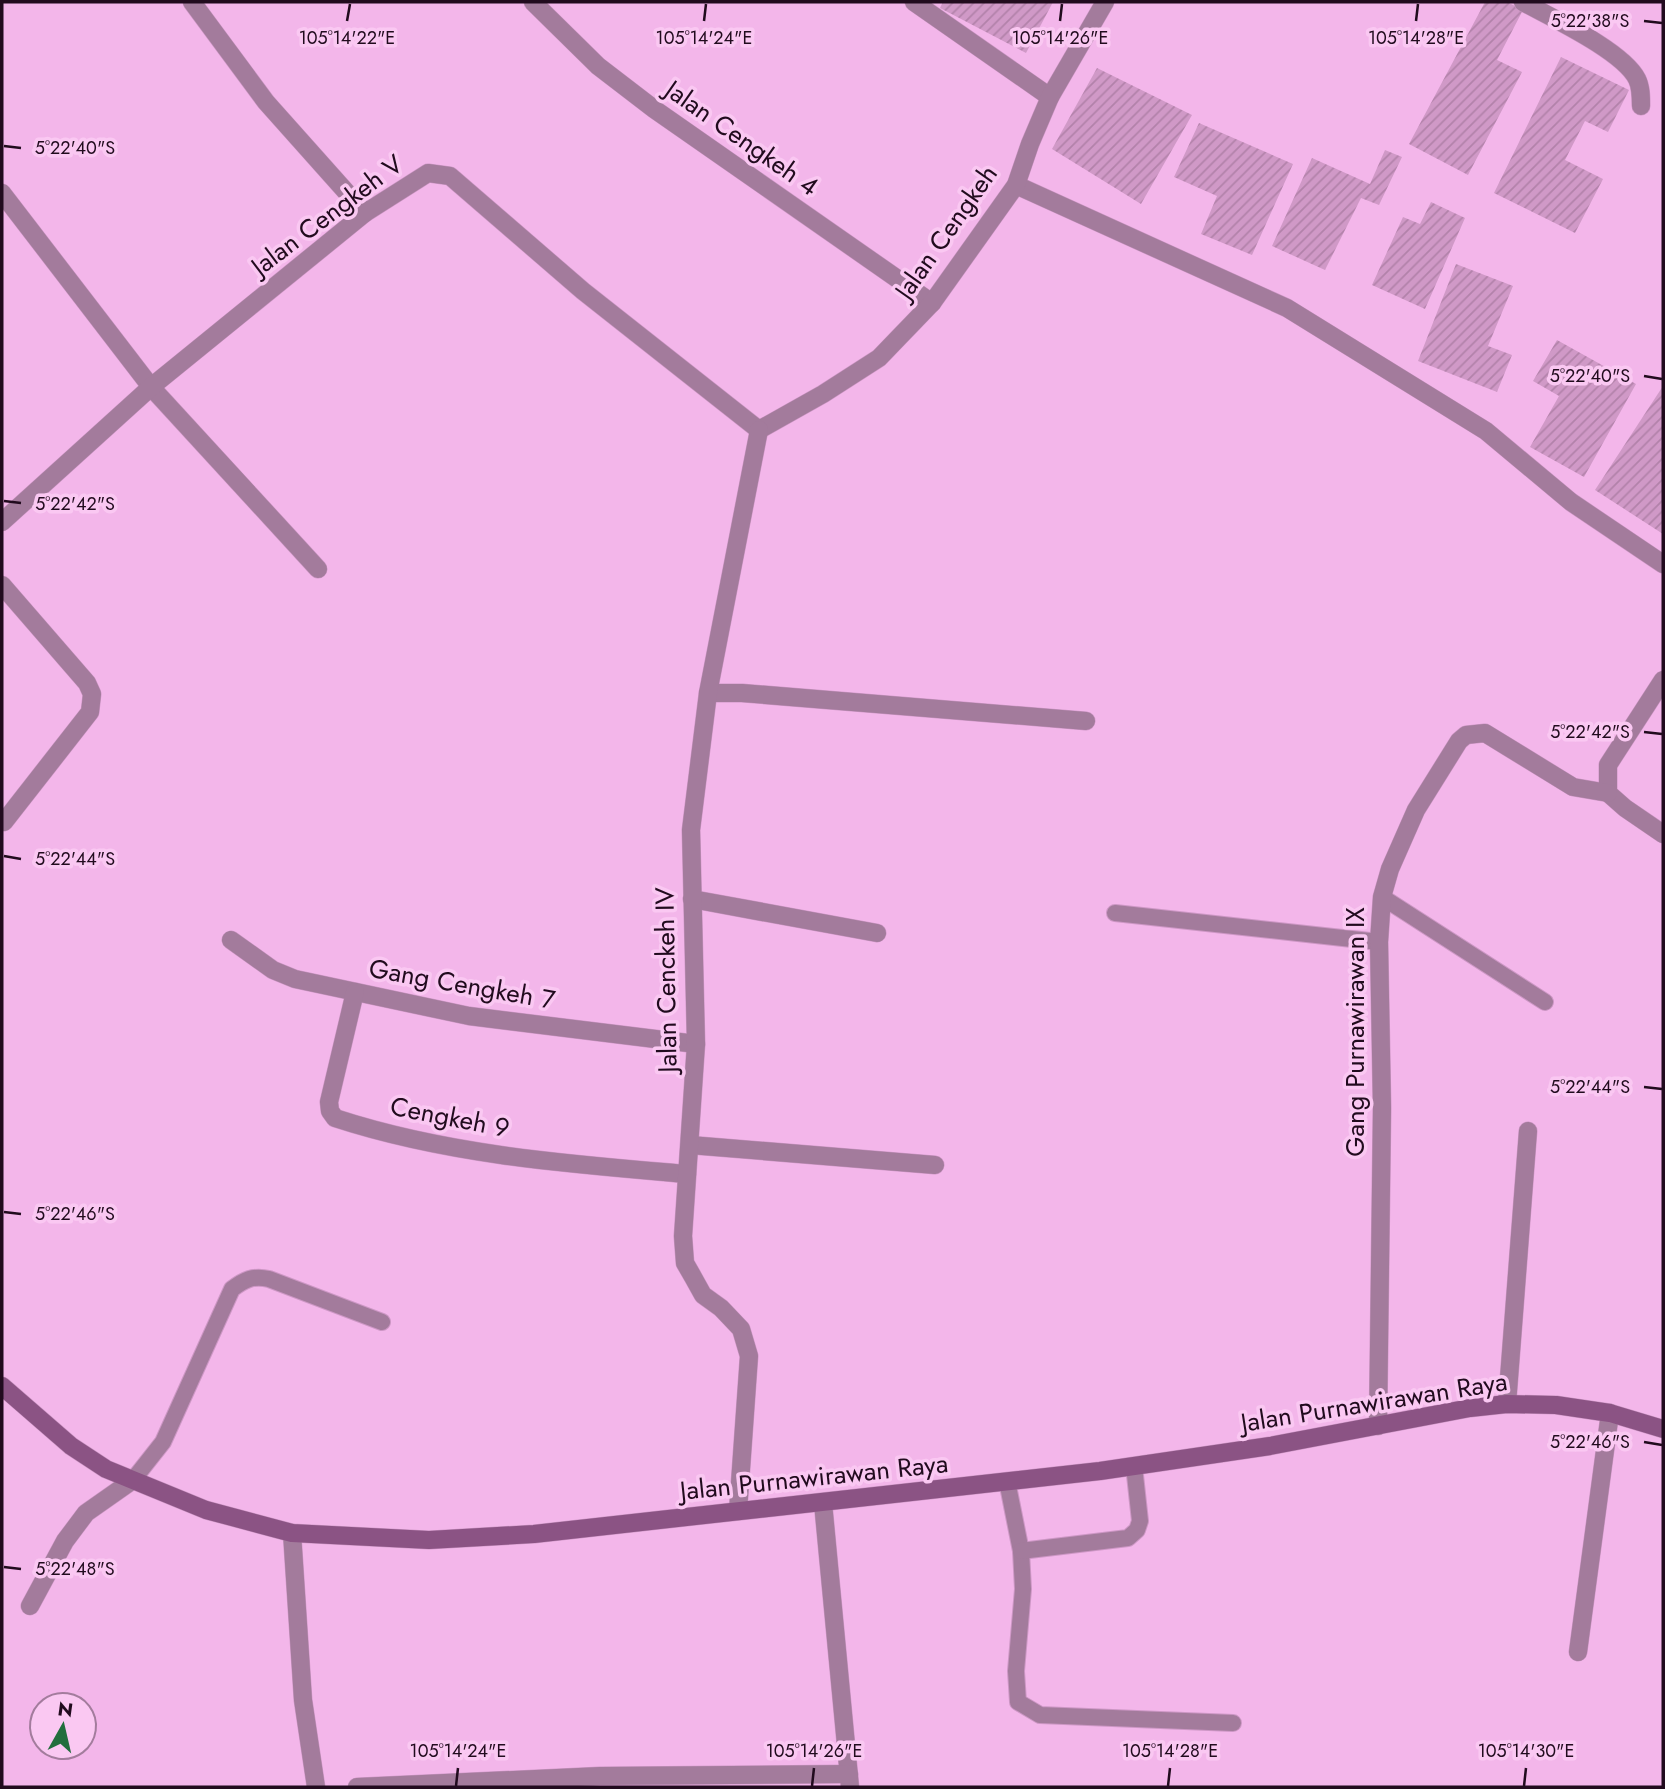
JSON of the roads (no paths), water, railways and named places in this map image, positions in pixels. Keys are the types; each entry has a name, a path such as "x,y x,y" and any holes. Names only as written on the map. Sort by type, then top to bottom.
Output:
{"street":[{"path":"192,2 266,102 365,213"},
{"name":"Jalan Cengkeh 4","path":"533,2 598,66 654,109 932,303"},
{"path":"914,2 1051,97"},
{"name":"Jalan Cengkeh","path":"759,430 814,400 879,358 932,303 1016,185 1030,144 1051,97 1105,2"},
{"path":"1523,2 1606,49 1628,66 1637,79 1641,106"},
{"name":"Jalan Cengkeh V","path":"2,522 151,387 365,213 428,173 450,176 583,291 759,430"},
{"path":"1016,185 1287,308 1486,431 1571,502 1663,564"},
{"path":"2,193 151,387 318,569"},
{"name":"Jalan Cenckeh IV","path":"738,1511 749,1356 741,1329 721,1308 703,1295 685,1263 683,1236 696,1044 691,830 708,692 759,430"},
{"path":"2,585 87,683 92,694 90,712 4,822"},
{"path":"1663,680 1608,765 1608,793 1663,834"},
{"path":"708,692 1086,721"},
{"name":"Gang Purnawirawan IX","path":"1378,1426 1382,1108 1379,942 1381,897 1390,869 1416,810 1459,741 1466,735 1476,733 1493,736 1573,787 1608,793"},
{"path":"692,899 877,933"},
{"name":"Gang Cengkeh 7","path":"231,940 273,970 295,979 469,1016 696,1044"},
{"name":"Cengkeh 9","path":"355,992 328,1102 335,1118 417,1140 490,1153 563,1164 687,1174"},
{"path":"1507,1404 1528,1131"},
{"path":"690,1145 935,1165"},
{"name":"Jalan Purnawirawan Raya","path":"2,1386 71,1446 106,1469 206,1510 292,1533 429,1540 534,1534 1134,1466 1270,1446 1470,1408 1507,1404 1556,1405 1609,1413 1663,1429"},
{"path":"1578,1652 1609,1413"},
{"path":"30,1606 65,1541 86,1513 133,1479"},
{"path":"357,1787 600,1776 850,1781 823,1503"},
{"path":"292,1533 303,1700 316,1787"}],"lane":[{"path":"1381,897 1545,1002"},
{"path":"1115,913 1379,942"},
{"path":"133,1479 163,1442 232,1289 242,1281 251,1278 269,1279 382,1322"},
{"path":"1020,1550 1128,1538 1137,1530 1140,1521 1134,1466"},
{"path":"1007,1482 1020,1550 1023,1589 1016,1671 1018,1702 1040,1715 1233,1723"}]}
